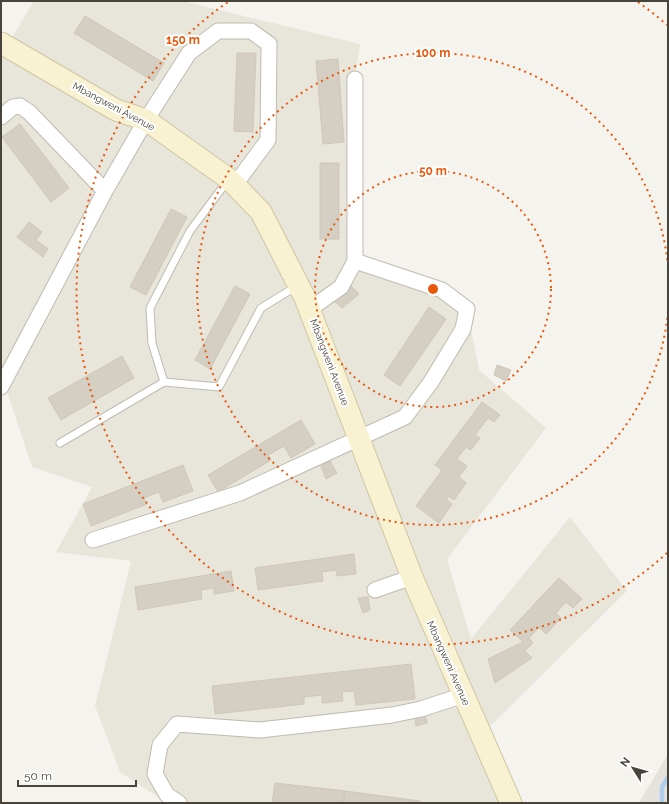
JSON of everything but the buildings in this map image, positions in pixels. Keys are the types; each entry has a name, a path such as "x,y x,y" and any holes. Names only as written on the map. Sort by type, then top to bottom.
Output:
{"street":[{"path":"1,387 105,191 146,120 189,53 218,31 251,31 269,44 268,140 231,183"},
{"name":"Mbangweni Avenue","path":"1,43 116,110 146,120 231,183 261,212 310,309 412,577 511,803"},
{"path":"310,309 341,286 355,261 355,79"},
{"path":"1,117 13,107 20,106 29,112 105,191"},
{"path":"93,540 240,493 405,416 431,382 463,329 467,309 442,290 355,261"},
{"path":"375,590 412,577"},
{"path":"179,803 167,795 155,774 160,745 177,724 260,730 392,715 421,709 464,695"}],"lane":[{"path":"164,382 152,343 150,308 190,231 231,183"},
{"path":"60,442 164,382 219,387 261,308 298,285"}],"shaded area":[{"path":"34,1 182,1 360,44 355,79 355,261 467,309 479,370 546,428 447,559 471,639 570,517 627,591 481,735 503,786 498,803 167,803 120,772 95,706 131,561 56,552 92,487 32,467 4,382 1,387 1,43 7,46"},
{"path":"668,754 668,803 639,803"}],"waterway":[{"path":"662,803 662,787 668,777"}]}
